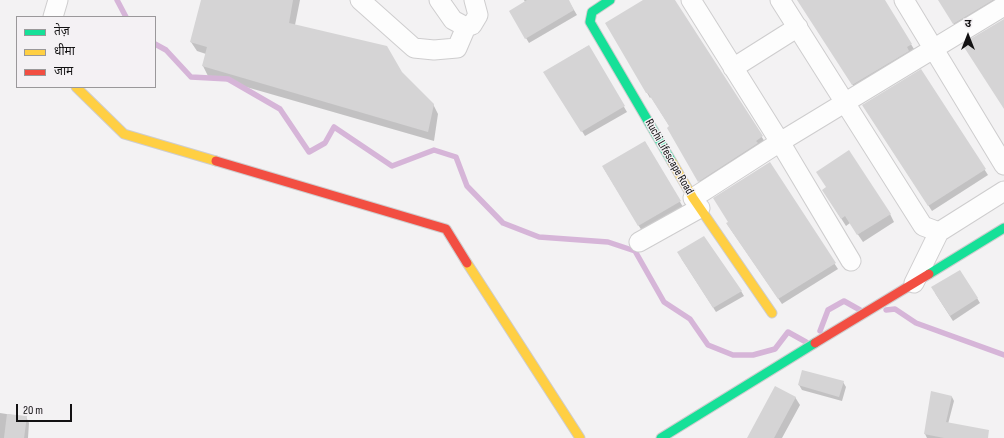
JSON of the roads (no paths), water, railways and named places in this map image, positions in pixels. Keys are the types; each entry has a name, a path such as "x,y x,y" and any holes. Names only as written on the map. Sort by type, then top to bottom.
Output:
{"street":[{"path":"53,16 58,0"},
{"path":"360,0 414,48 434,50 457,48 466,27 472,24 478,15 474,0"},
{"path":"439,0 453,20 466,27"},
{"name":"Ruchi Lifescape Road","path":"610,0 588,6 590,22 696,203 772,313"},
{"path":"691,0 780,142 851,261"},
{"path":"780,0 846,102 923,226 939,232"},
{"path":"904,0 1004,165"},
{"path":"639,242 780,142 1004,6"},
{"path":"733,68 798,27"},
{"path":"77,88 124,134 446,229 580,438"},
{"path":"914,283 939,232 1004,191"},
{"path":"661,438 1004,228"}],"waterway":[{"path":"117,0 125,16"},
{"path":"156,45 166,50 191,77 228,79 280,109 309,152 325,143 334,127 392,166 434,150 456,157 467,186 503,223 539,237 608,242 635,251 664,302 690,319 708,345 733,355 753,355 775,349 788,332 806,342"},
{"path":"820,331 828,310 844,301 860,310"},
{"path":"886,310 895,309 916,323 1004,355"}]}
